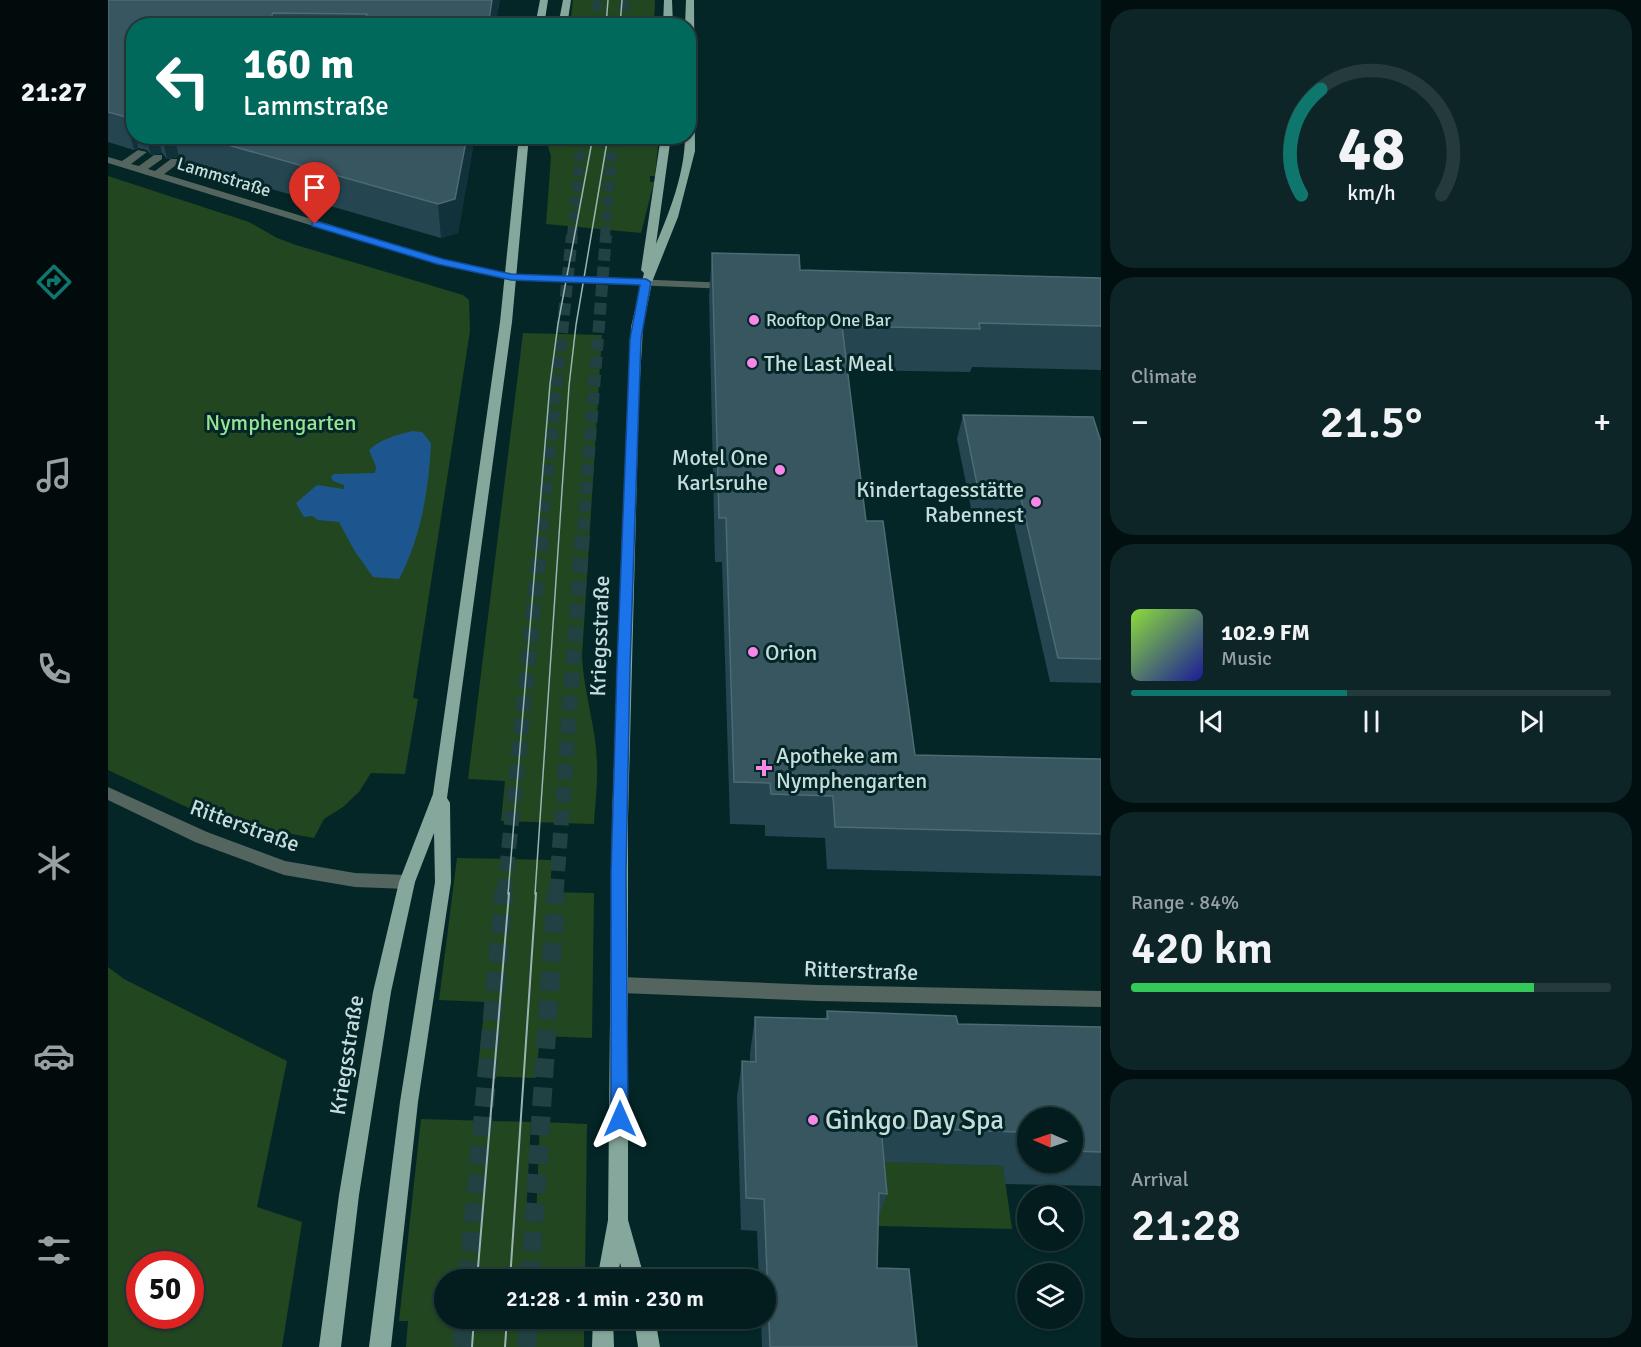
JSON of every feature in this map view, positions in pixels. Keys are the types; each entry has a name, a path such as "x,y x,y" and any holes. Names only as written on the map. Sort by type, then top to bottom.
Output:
{"main road":[{"path":"541,18 544,0"},
{"path":"564,18 567,0"},
{"path":"668,0 668,18"},
{"name":"Kriegsstraße","path":"690,0 690,18"},
{"name":"Kriegsstraße","path":"330,1347 349,1195 377,1019 407,882 441,794 488,460 511,277 523,144"},
{"path":"646,282 665,144"},
{"name":"Kriegsstraße","path":"632,1269 618,1220 621,984 619,873 623,666 636,339 646,282 673,217 690,144"},
{"path":"380,1347 409,1102 443,882 441,794"},
{"path":"609,1269 618,1220"},
{"path":"603,1329 603,1347"},
{"path":"646,1329 649,1347"}],"street":[{"path":"123,165 142,152"},
{"path":"140,170 158,157"},
{"name":"Lammstraße","path":"108,160 441,262 511,277 744,287"},
{"path":"156,175 175,161"},
{"name":"Ritterstraße","path":"108,793 201,837 284,868 356,880 407,882"},
{"name":"Ritterstraße","path":"621,984 818,993 1101,999"}],"green space":[{"path":"573,0 655,0 654,18 571,18"},
{"path":"547,144 658,144 655,176 650,176 650,182 654,182 641,233 546,224 551,156"},
{"name":"Nymphengarten","path":"108,176 249,222 277,238 296,245 463,295 469,300 470,331 413,698 418,699 405,774 371,773 359,792 343,807 324,819 314,838 253,827 197,812 108,770"},
{"path":"523,333 602,335 582,657 596,750 594,824 501,821 505,781 468,779"},
{"path":"457,858 552,860 550,892 594,893 592,1038 540,1036 536,1078 477,1076 485,1002 439,1000"},
{"path":"108,967 124,979 287,1061 257,1207 302,1222 282,1347 108,1347"},
{"path":"421,1119 531,1122 526,1216 536,1217 540,1122 587,1124 585,1269 434,1269 434,1329 584,1329 584,1347 406,1347 408,1321 399,1321"},
{"path":"870,1161 1003,1166 1012,1229 876,1226"}],"water":[{"path":"412,431 422,432 431,443 426,495 418,530 399,579 373,577 354,550 339,522 318,520 312,516 304,517 296,503 317,485 344,489 344,485 333,481 331,477 334,474 375,473 376,467 369,450 383,440"}],"building":[{"path":"108,0 492,0 489,18 366,18 367,14 273,13 271,18 126,18 126,117 108,112"},
{"path":"224,144 465,144 455,199 438,204"},
{"path":"712,253 799,255 800,270 1101,278 1101,326 979,323 980,329 842,326 866,521 883,521 915,755 1101,759 1101,834 835,827 833,796 771,794 770,783 734,782 726,518 719,518"},
{"path":"963,415 1093,417 1101,442 1101,659 1058,658 1019,490 978,489"},
{"path":"827,1011 956,1016 958,1024 1101,1027 1101,1152 1083,1151 1083,1107 1017,1107 1017,1132 881,1127 887,1194 879,1193 877,1268 909,1269 917,1347 770,1347 769,1329 776,1329 776,1269 767,1269 764,1199 746,1198 742,1061 756,1062 755,1017 828,1019"}],"tunnel":[{"path":"596,18 598,0"},
{"path":"624,18 625,0"},
{"path":"572,236 581,144"},
{"path":"605,236 612,144"},
{"path":"542,530 572,235"},
{"path":"583,530 606,235"},
{"path":"504,894 542,528"},
{"path":"556,894 583,528"},
{"path":"469,1269 504,893"},
{"path":"531,1269 556,893"},
{"path":"462,1347 463,1329"},
{"path":"527,1347 528,1329"}],"tram line":[{"path":"607,18 608,0"},
{"path":"621,18 622,0"},
{"path":"508,894 550,384 558,324 592,144"},
{"path":"535,894 569,386 576,325 607,144"},
{"path":"478,1269 509,893"},
{"path":"511,1269 536,893"},
{"path":"472,1347 473,1329"},
{"path":"505,1347 506,1329"}],"place":[{"name":"Rooftop One Bar","path":"754,320"},
{"name":"The Last Meal","path":"752,363"},
{"name":"Motel One Karlsruhe","path":"780,470"},
{"name":"Kindertagesstätte Rabennest","path":"1036,502"},
{"name":"Orion","path":"753,652"},
{"name":"Apotheke am Nymphengarten","path":"764,768"},
{"name":"Ginkgo Day Spa","path":"813,1120"}],"route":[{"path":"315,224 441,262 511,277 646,282 636,339 623,666 619,873 620,1119"}]}
